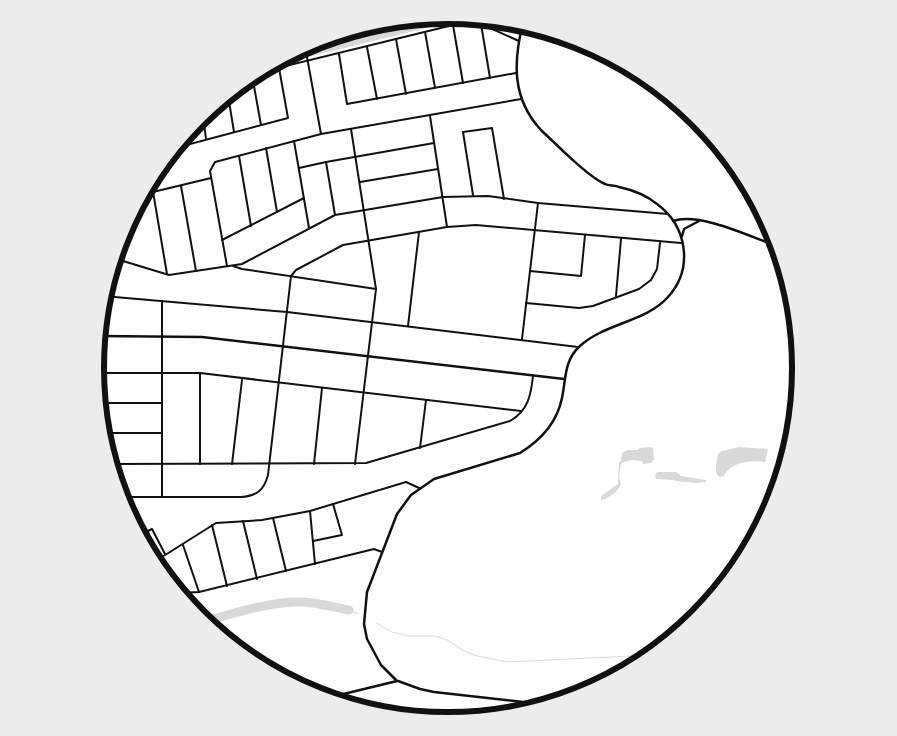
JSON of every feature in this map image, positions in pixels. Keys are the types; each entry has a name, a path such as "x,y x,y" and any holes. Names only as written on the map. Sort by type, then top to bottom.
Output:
{"street":[{"path":"280,68 453,25 473,24"},
{"path":"453,25 463,83"},
{"path":"481,25 490,78"},
{"path":"485,26 519,41"},
{"path":"521,31 516,59 516,73 521,99 541,129 598,180 641,194 658,204 673,221 682,238 684,244 683,270 678,284 667,298 651,309 600,333 578,347 568,363 557,415 550,427 531,446 520,453 434,479 411,495 397,514 382,552 368,592 364,624 367,640 381,665 398,681 434,692 530,703"},
{"path":"425,32 434,88"},
{"path":"396,39 406,94"},
{"path":"367,47 377,99"},
{"path":"307,54 321,134"},
{"path":"339,54 347,104 516,73"},
{"path":"187,145 288,118 279,68"},
{"path":"254,84 261,125"},
{"path":"226,266 211,178 211,167 215,162 321,134 521,99"},
{"path":"229,103 234,132"},
{"path":"430,115 447,227"},
{"path":"204,126 206,139"},
{"path":"473,195 463,132 492,128 504,199"},
{"path":"351,129 376,289 355,464"},
{"path":"294,140 309,228"},
{"path":"299,168 434,143"},
{"path":"266,148 277,212"},
{"path":"239,156 251,226"},
{"path":"326,162 335,215"},
{"path":"360,182 438,169"},
{"path":"167,274 153,192 211,178"},
{"path":"181,186 196,270"},
{"path":"122,261 167,274 242,264 335,215 443,197 488,196 538,203 668,214"},
{"path":"222,240 304,198"},
{"path":"522,339 538,203"},
{"path":"673,221 682,218 700,220 769,243"},
{"path":"682,238 684,229 700,220"},
{"path":"129,497 241,497 255,495 261,490 266,483 269,464 291,276 296,270 343,245 447,227 476,225 684,244"},
{"path":"408,326 419,232"},
{"path":"530,271 581,276 585,235"},
{"path":"616,296 621,239"},
{"path":"526,303 579,308 593,306 638,289 651,280 657,269 661,242"},
{"path":"231,265 242,270 376,289"},
{"path":"112,297 287,312 578,347"},
{"path":"162,301 162,496"},
{"path":"106,336 202,337 564,379"},
{"path":"104,372 162,372 243,378 522,412"},
{"path":"200,374 200,464"},
{"path":"118,464 366,463 504,424 522,412 529,398 533,376"},
{"path":"232,464 243,378"},
{"path":"314,464 322,388"},
{"path":"420,448 426,400"},
{"path":"106,403 162,403"},
{"path":"111,433 162,433"},
{"path":"161,557 216,523 272,518 310,511 406,482 419,488"},
{"path":"313,541 342,535 333,504"},
{"path":"310,511 315,564"},
{"path":"272,518 286,571"},
{"path":"243,521 257,579"},
{"path":"212,525 227,586"},
{"path":"146,532 152,528 166,554"},
{"path":"183,545 199,592"},
{"path":"187,592 199,592 227,586 374,549 382,552"},
{"path":"340,695 398,681"}],"shaded area":[{"path":"739,447 768,449 765,462 741,463 720,477 716,470 718,454 722,451"},
{"path":"653,448 654,460 651,463 643,464 642,461 631,460 621,463 620,487 610,496 601,500 601,496 618,484 619,462 621,461 622,453 628,450"},
{"path":"657,472 676,472 681,476 706,480 706,482 696,483 656,479 655,475"}],"waterway":[{"path":"316,50 422,25"},
{"path":"213,619 263,606 299,602 349,610"},
{"path":"349,610 358,614"},
{"path":"376,623 392,632 408,636 436,636 477,656 508,662 637,656"}]}
